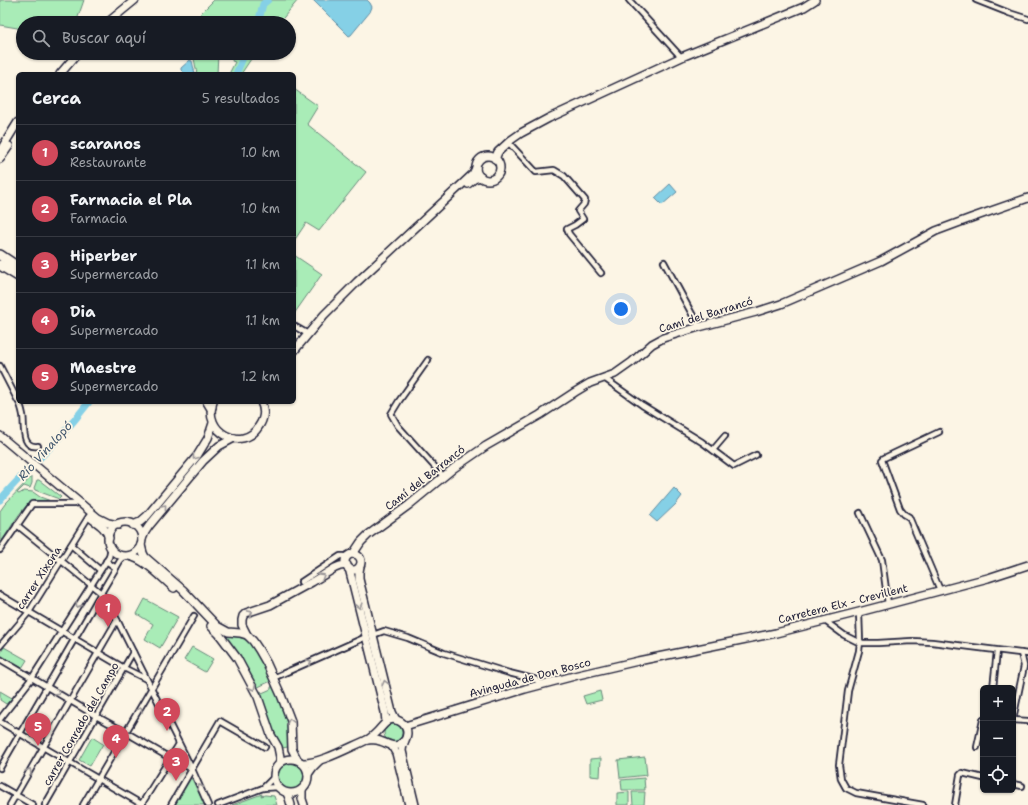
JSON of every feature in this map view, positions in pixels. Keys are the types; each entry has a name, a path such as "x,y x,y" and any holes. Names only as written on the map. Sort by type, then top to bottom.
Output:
{"highway":[{"path":"0,255 16,266"},
{"path":"0,265 16,275"}],"main road":[{"path":"109,16 127,0"},
{"path":"116,16 135,0"},
{"path":"495,159 498,152 521,133 549,118 682,57 804,7 815,0"},
{"path":"56,72 66,60"},
{"path":"62,72 72,60"},
{"path":"0,151 16,125"},
{"path":"0,160 16,135"},
{"path":"340,300 357,282 473,174 478,162 483,157 489,156 495,159 498,161 500,166 496,177 489,180 481,177 477,173 476,168"},
{"path":"296,349 324,314 359,284 469,183 481,177"},
{"name":"Camí del Barrancó","path":"351,561 360,544 368,535 409,505 443,476 486,446 540,415 590,383 615,374 657,341 699,327 781,304 881,261 936,232 1028,198"},
{"path":"211,404 213,423 217,429 222,434 234,438 246,437 257,429 263,419 264,414 262,404"},
{"path":"109,538 112,530 118,525 140,522 147,516 197,456 208,438 213,423"},
{"path":"0,436 74,504 106,530 111,547 116,553 134,556 142,561 175,588 219,634 242,666 258,697 271,735 278,747 280,763 274,777 279,787 287,793 291,805"},
{"path":"127,556 136,552 149,526 203,461 219,446 234,438"},
{"path":"0,442 20,455"},
{"path":"43,475 98,518 108,523 118,525"},
{"path":"133,524 140,530 145,557 196,603 221,629 228,632 247,635"},
{"path":"351,561 354,570 360,566"},
{"path":"351,561 370,636 392,712 396,720 405,726 407,733 402,751 415,805"},
{"path":"287,793 295,793 302,790 308,780 308,774 306,767 292,749 291,721 281,695 259,650 247,635 242,625 242,620 246,613 266,606 335,568 351,561 361,562 359,579 385,712 381,736 385,742"},
{"name":"Carretera Elx - Crevillent","path":"662,657 776,633 1006,573 1028,565"},
{"name":"Avinguda de Don Bosco","path":"405,726 460,708 578,675 662,657"},
{"path":"280,763 288,759 310,763 319,761 367,740 374,736 384,725 392,720 396,720"},
{"path":"367,740 374,739 392,746 396,753 409,805"},
{"path":"392,746 399,745 404,741"},
{"path":"308,774 319,761"},
{"path":"302,790 304,805"}],"street":[{"path":"629,0 682,57"},
{"path":"976,0 1028,19"},
{"path":"509,143 536,172 554,170 564,176 584,200 584,204 578,211 583,219 567,229 569,234 601,273"},
{"path":"664,262 699,327"},
{"path":"296,327 308,334"},
{"path":"428,360 391,414 398,426 443,476"},
{"path":"0,366 16,397"},
{"path":"604,378 642,405 702,442 734,466 756,455"},
{"path":"19,404 24,416 24,434 26,439 31,445 38,446"},
{"path":"939,432 882,460 900,509 904,514 910,517 940,590"},
{"path":"713,450 725,436"},
{"path":"0,550 32,504 74,504"},
{"path":"860,513 882,560 888,604"},
{"name":"carrer Xixona","path":"0,646 29,612 89,516"},
{"path":"17,525 101,592 107,600 192,769 208,805"},
{"path":"71,546 100,570"},
{"path":"111,547 110,554 106,561 62,632 32,678 0,721 142,805 179,744"},
{"path":"0,768 101,592 116,568 127,556"},
{"path":"301,582 340,556 344,556 351,561"},
{"path":"106,561 116,568"},
{"path":"0,595 124,668 146,679"},
{"path":"859,612 859,652 848,691 839,760 841,779 846,788 856,793 923,805"},
{"path":"83,805 127,733 194,616"},
{"path":"10,805 117,620"},
{"path":"824,620 844,635 860,642 932,642 1028,654"},
{"path":"273,678 384,631 408,638 444,653 537,680 541,685"},
{"path":"993,685 997,651"},
{"name":"carrer Conrado del Campo","path":"45,805 133,652"},
{"path":"1016,705 1024,666 1021,653"},
{"path":"0,659 96,716 192,769"},
{"path":"1016,720 1028,721"},
{"path":"170,805 220,721 265,748"},
{"path":"977,747 983,721"},
{"path":"955,805 960,775 962,773 980,777"},
{"path":"263,788 274,777"},
{"path":"1016,785 1022,786"},
{"path":"0,786 33,805"},
{"path":"218,805 263,788 279,787"}],"green space":[{"path":"0,0 84,0 78,16 16,16 16,28 0,25"},
{"path":"214,0 298,0 285,16 200,16 201,13"},
{"path":"194,60 218,60 217,72 197,72"},
{"path":"250,60 242,72 230,72 235,62 232,61"},
{"path":"296,90 318,106 307,124 366,172 319,231 306,223 296,238"},
{"path":"296,256 322,274 296,311"},
{"path":"30,478 32,478 32,483 30,488 24,486 17,493 19,494 24,491 33,492 40,497 56,503 33,500 19,514 0,544 0,511"},
{"path":"37,480 61,497 59,499 35,490 34,488"},
{"path":"145,599 178,617 160,648 145,639 153,624 137,614"},
{"path":"222,635 239,637 248,642 260,658 271,681 256,688"},
{"path":"4,647 27,660 22,668 0,656"},
{"path":"192,647 213,659 205,672 184,660"},
{"path":"273,686 284,710 288,727 288,747 282,748 273,733 259,692 261,691 262,693 271,689"},
{"path":"0,691 12,698 6,704 0,700"},
{"path":"600,691 602,700 586,704 583,696"},
{"path":"389,724 397,724 402,729 400,740 397,742 389,742 384,737 384,729"},
{"path":"92,737 103,744 90,766 79,760"},
{"path":"645,757 647,775 620,778 618,760"},
{"path":"601,758 600,777 590,776 590,759"},
{"path":"291,762 301,766 305,776 301,786 291,790 281,786 277,776 281,766"},
{"path":"188,778 191,778 193,781 205,805 172,805"},
{"path":"644,778 645,790 622,790 621,780"},
{"path":"629,792 629,805 617,805 617,793"},
{"path":"632,792 645,792 644,805 633,805"},
{"path":"262,794 261,796 274,796 277,805 232,805"}],"water":[{"path":"313,0 367,0 372,7 370,12 349,36"},
{"path":"190,60 192,61 195,72 183,72 181,68"},
{"path":"670,184 677,192 662,205 655,198"},
{"path":"674,488 682,496 676,504 657,522 650,516"}],"waterway":[{"name":"Río Vinalopó","path":"260,16 263,4 268,0"},
{"name":"Río Vinalopó","path":"237,72 242,60"},
{"name":"Río Vinalopó","path":"0,500 57,440 87,404"}],"place":[{"name":"scaranos","path":"108,627"},
{"name":"Farmacia el Pla","path":"167,731"},
{"name":"Maestre","path":"38,746"},
{"name":"Dia","path":"116,758"},
{"name":"Hiperber","path":"176,781"}]}
